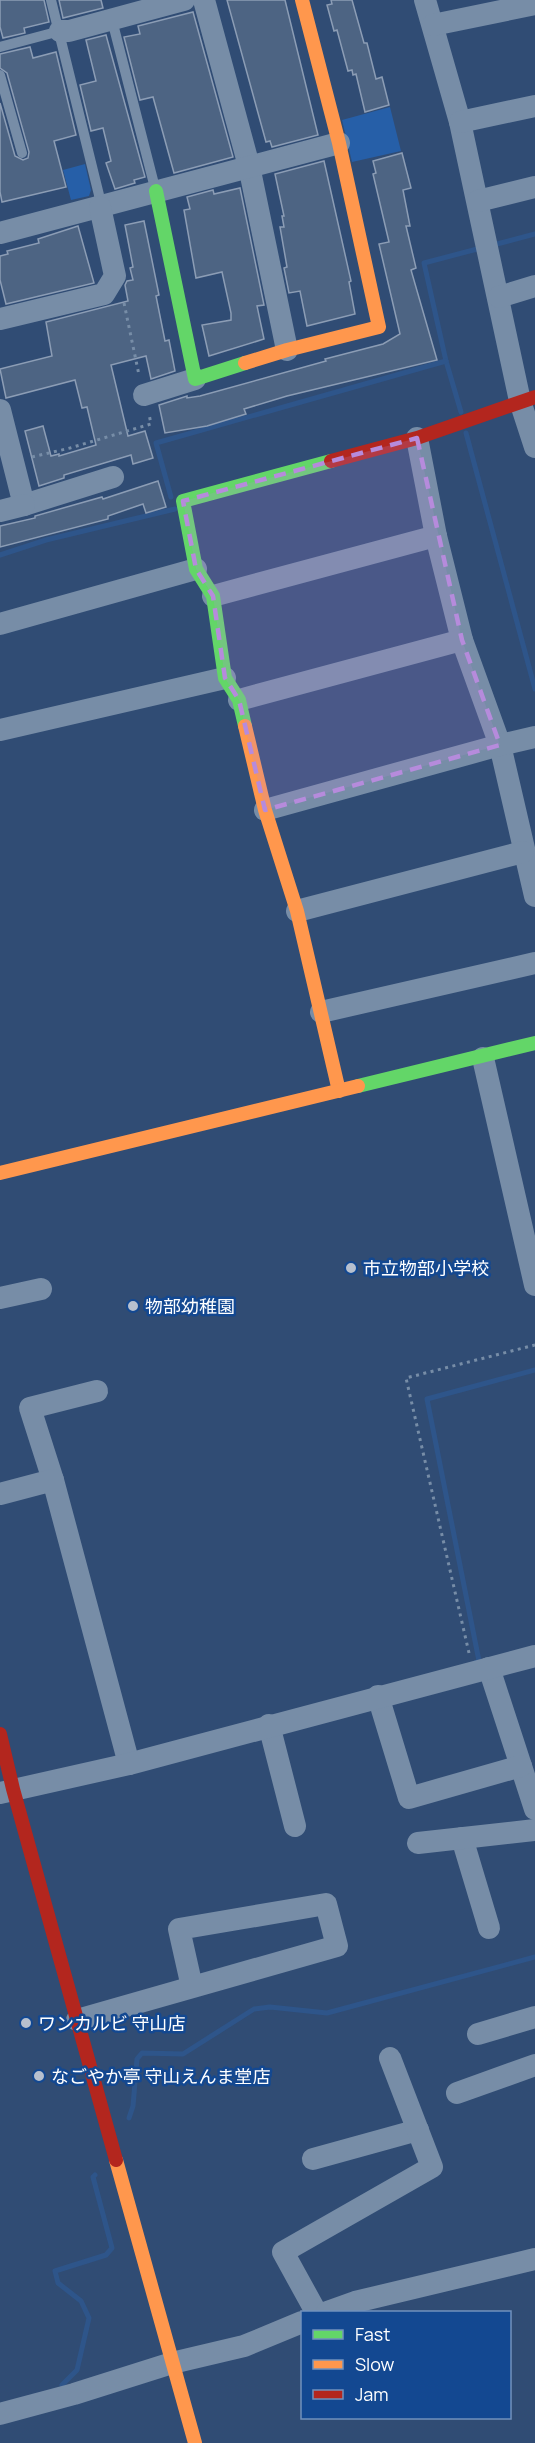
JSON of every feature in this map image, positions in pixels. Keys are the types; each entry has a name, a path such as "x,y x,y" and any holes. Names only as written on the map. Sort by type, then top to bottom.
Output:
{"street":[{"path":"60,31 69,32 184,0"},
{"path":"204,0 249,166 287,350"},
{"path":"144,395 287,350 379,327 339,143 302,0"},
{"path":"425,0 460,122 499,297 528,399 535,447"},
{"path":"433,25 535,4"},
{"path":"460,122 535,106"},
{"path":"0,232 339,143"},
{"path":"478,201 535,187"},
{"path":"156,191 195,379"},
{"path":"0,319 104,294 115,276 100,207"},
{"path":"499,297 535,286"},
{"path":"339,1091 297,911 265,810 239,700 225,678 213,596 196,569 183,501 417,438 528,399"},
{"path":"0,410 24,505"},
{"path":"417,438 436,536 462,640 500,745 535,896"},
{"path":"0,511 113,477"},
{"path":"213,596 436,536"},
{"path":"0,624 196,569"},
{"path":"239,700 462,640"},
{"path":"0,730 225,678"},
{"path":"265,810 535,737"},
{"path":"297,911 524,852"},
{"path":"321,1012 535,963"},
{"path":"0,1173 483,1058 535,1043"},
{"path":"483,1058 535,1285"},
{"path":"0,1298 41,1289"},
{"path":"97,1391 30,1408 53,1480 127,1758"},
{"path":"0,1494 53,1480"},
{"path":"7,1791 127,1758 269,1725 378,1696 480,1663 535,1656"},
{"path":"480,1663 521,1766 535,1809"},
{"path":"378,1696 409,1798 521,1766"},
{"path":"269,1725 295,1826"},
{"path":"0,1734 7,1791 77,2020 195,2443"},
{"path":"418,1843 535,1830"},
{"path":"462,1838 489,1928"},
{"path":"77,2020 192,1988 337,1946 326,1904 179,1929 192,1988"},
{"path":"478,2034 535,2018"},
{"path":"315,2311 283,2252 432,2167 390,2058"},
{"path":"457,2093 535,2066"},
{"path":"313,2159 418,2130"},
{"path":"332,2311 355,2302 399,2302 535,2259"},
{"path":"0,2414 74,2394 172,2362 244,2346 301,2323"}],"lane":[{"path":"51,0 100,207"},
{"path":"112,20 156,191"},
{"path":"0,47 60,31"},
{"path":"0,75 22,153"}],"path":[{"path":"13,461 69,448 151,424 123,299 109,286"},
{"path":"480,1663 406,1378 535,1344"}],"highlighted area":[{"path":"417,438 462,640 500,745 265,810 239,700 225,678 213,596 196,569 183,501"}],"shaded area":[{"path":"390,107 401,151 352,162 342,120"},
{"path":"85,164 91,190 89,196 71,200 63,170"}],"building":[{"path":"0,0 44,0 49,22 24,28 25,33 3,38 0,27"},
{"path":"59,0 101,0 103,8 63,18"},
{"path":"227,0 285,0 318,135 272,147 270,141 266,142"},
{"path":"331,0 352,0 364,43 367,43 376,79 382,77 389,105 365,112 356,74 353,75 352,70 348,71 337,30 334,31 327,5 332,4"},
{"path":"193,12 233,157 174,173 153,97 140,100 124,37 140,34 138,26"},
{"path":"106,35 145,177 134,180 135,183 115,189 106,163 111,161 103,128 91,131 80,85 96,81 86,40"},
{"path":"30,47 33,58 56,52 76,135 54,141 66,187 2,202 0,103 15,156 23,160 28,158 29,152 7,73 0,68 0,54"},
{"path":"402,153 411,188 403,190 410,226 406,226 416,268 411,270 437,360 287,396 244,409 246,414 207,426 165,433 159,405 326,361 325,359 383,344 400,334 379,244 389,242 373,174 376,173 373,161"},
{"path":"324,161 351,281 349,282 355,314 307,326 300,291 289,293 280,227 284,227 282,216 284,216 275,174"},
{"path":"240,188 264,305 257,306 264,339 209,356 202,325 231,320 231,313 222,272 196,278 184,210 190,209 187,197 213,190 214,194"},
{"path":"144,221 159,295 156,296 165,341 169,340 175,371 151,379 146,356 111,365 128,436 145,431 153,458 133,464 131,455 64,475 64,478 39,486 25,431 43,426 51,456 59,454 59,456 96,445 87,407 82,408 75,380 6,398 0,369 52,356 46,322 128,301 125,285 127,281 133,280 130,268 133,267 125,225"},
{"path":"78,226 94,283 6,304 0,280 0,256 8,254 7,251 39,243 38,239"},
{"path":"158,481 166,507 146,513 143,504 108,516 108,519 0,547 0,526 35,518 35,516 102,497 103,499"}],"waterway":[{"path":"493,245 535,234"},
{"path":"461,412 446,361 424,263 481,248"},
{"path":"171,497 156,443 446,361"},
{"path":"466,433 535,689"},
{"path":"0,555 46,540 175,509"},
{"path":"475,1663 479,1661 427,1399 535,1370"},
{"path":"129,2118 133,2106 137,2059 142,2053 183,2054 254,2009 270,2007 327,2013 535,1957"},
{"path":"62,2385 77,2370 89,2318 81,2301 58,2283 55,2271 106,2255 112,2248 93,2177 95,2175"}],"traffic: fast":[{"path":"156,191 195,379 245,363"},
{"path":"245,726 239,700 225,678 213,596 196,569 183,501 331,461"},
{"path":"358,1086 535,1043"}],"traffic: slow":[{"path":"245,363 379,327 339,143 302,0"},
{"path":"245,726 265,810 297,911 339,1091"},
{"path":"0,1173 358,1086"},
{"path":"116,2160 195,2443"}],"traffic: jam":[{"path":"331,461 417,438 535,397"},
{"path":"0,1734 13,1789 116,2160"}],"place":[{"name":"市立物部小学校","path":"351,1268"},
{"name":"物部幼稚園","path":"133,1306"},
{"name":"ワンカルビ 守山店","path":"26,2023"},
{"name":"なごやか亭 守山えんま堂店","path":"39,2076"}]}
